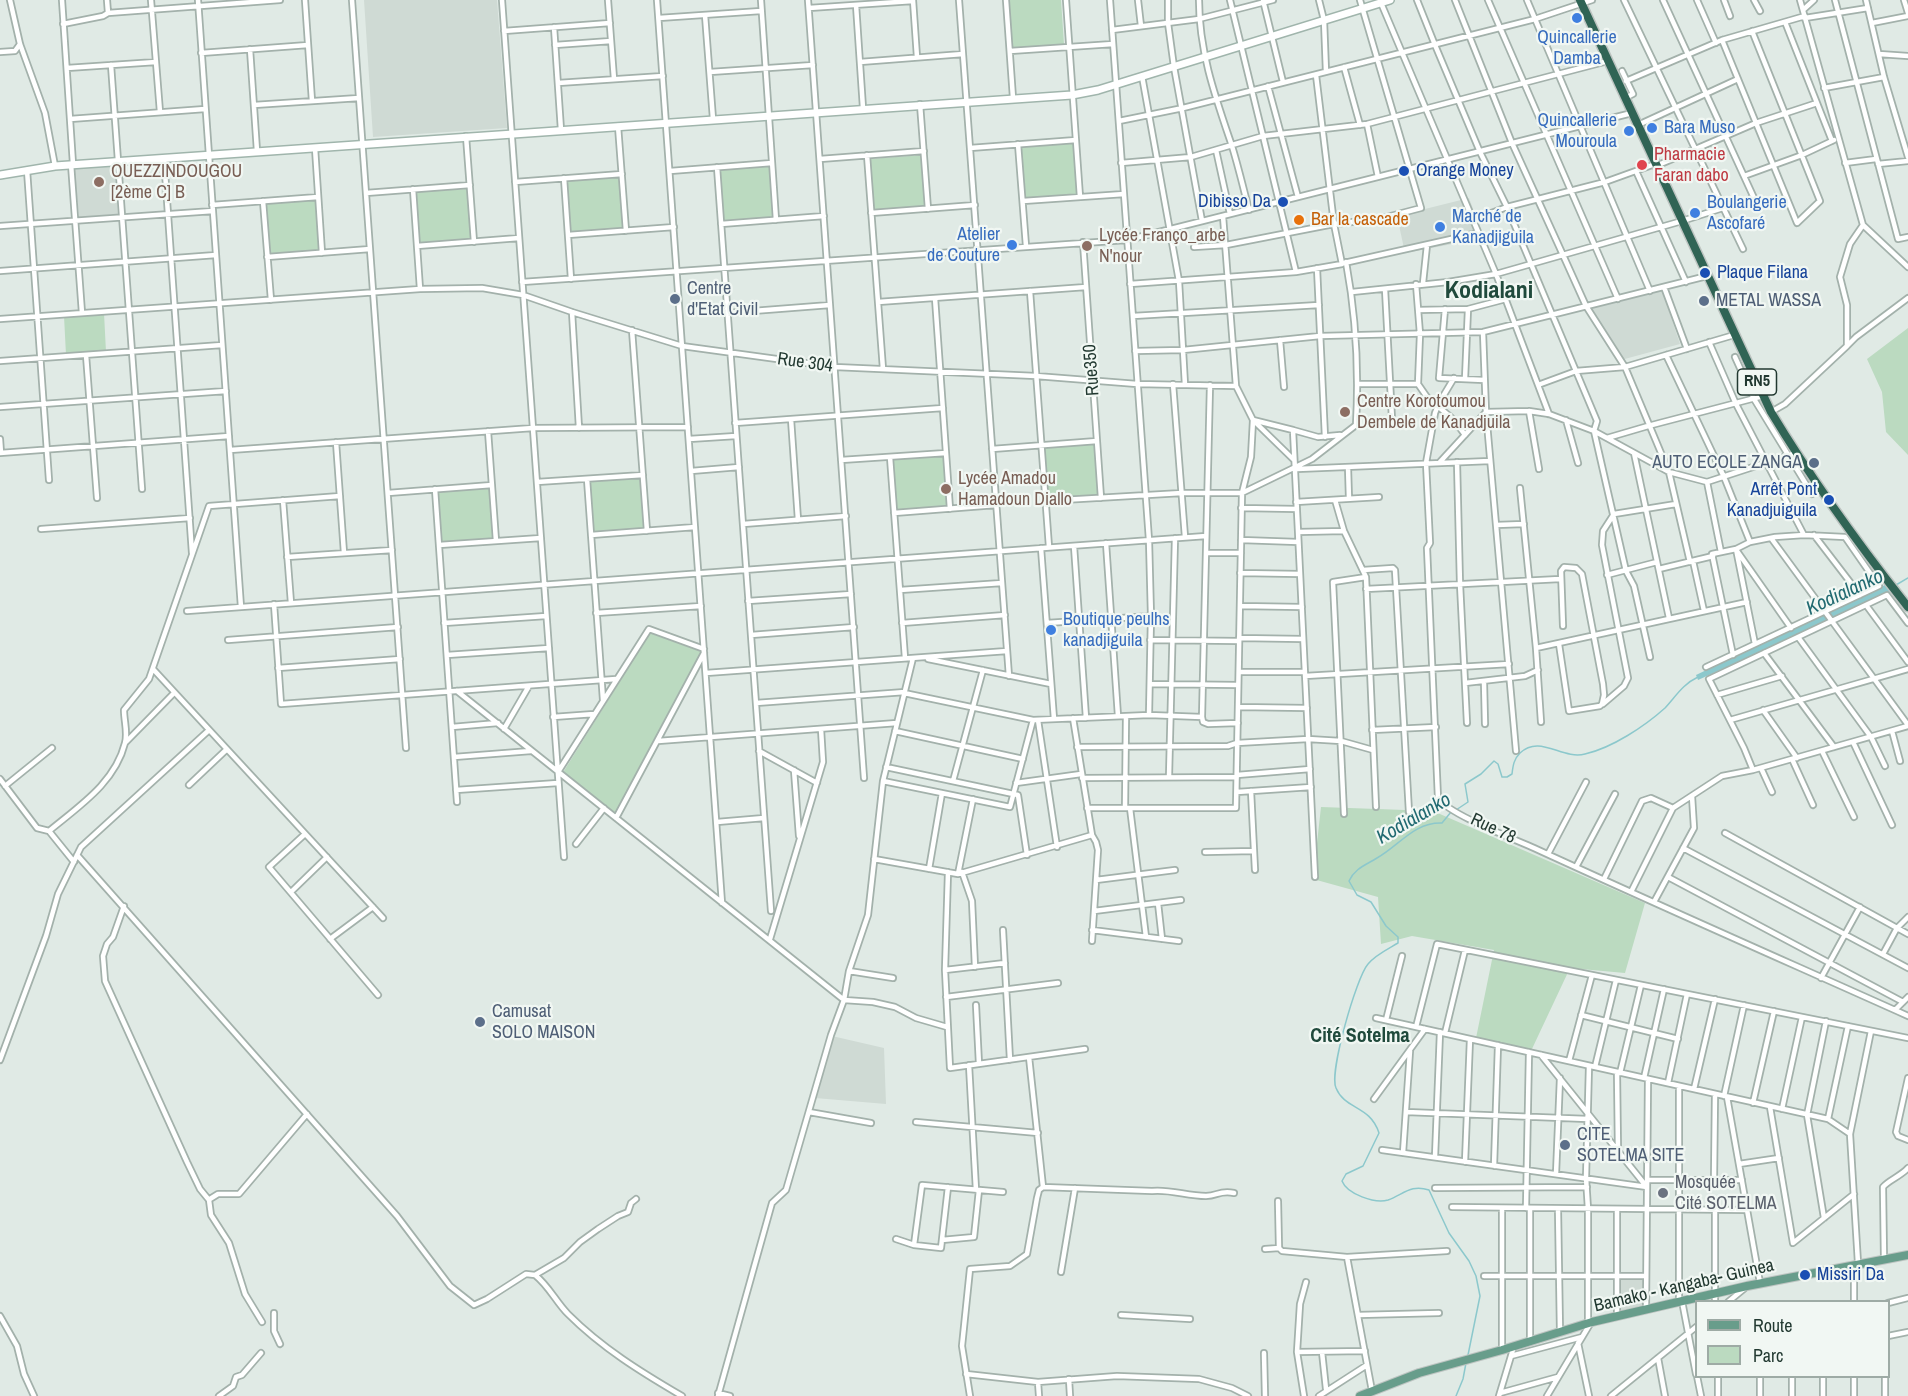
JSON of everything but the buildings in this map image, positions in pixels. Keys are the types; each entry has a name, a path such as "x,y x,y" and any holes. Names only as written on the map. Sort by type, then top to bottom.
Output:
{"highway":[{"name":"RN5","path":"1581,2 1734,335 1792,454 1908,607"}],"main road":[{"name":"Bamako - Kangaba- Guinea","path":"1360,1396 1419,1373 1590,1322 1681,1301 1714,1298 1760,1284 1908,1255"}],"street":[{"path":"10,0 20,44 45,113 55,166"},
{"path":"62,0 82,314"},
{"path":"107,0 108,13"},
{"path":"152,0 160,112"},
{"path":"63,24 104,16 108,13 152,10 198,3 280,0"},
{"path":"305,0 312,101"},
{"path":"352,0 406,748"},
{"path":"502,0 564,857"},
{"path":"608,0 614,79"},
{"path":"657,0 722,903"},
{"path":"761,0 776,220"},
{"path":"808,0 864,778"},
{"path":"809,8 913,0 917,57"},
{"path":"959,0 1009,676"},
{"path":"1006,0 1013,98"},
{"path":"1065,0 1080,197"},
{"path":"1110,0 1149,540 1151,616 1149,715"},
{"path":"1138,0 1141,26"},
{"path":"1168,0 1168,23 1174,67 1202,221"},
{"path":"1199,0 1204,57 1215,99 1232,145 1249,210"},
{"path":"1230,0 1296,272"},
{"path":"1112,30 1199,19 1273,0"},
{"path":"1319,0 1324,20 1326,72"},
{"path":"1194,247 1226,245 1334,224 1379,219 1421,208 1360,0"},
{"path":"0,175 72,164 1072,95 1116,85 1380,1 1390,0"},
{"path":"1417,0 1480,152 1507,207 1597,421 1594,430 1626,571 1634,586 1650,657"},
{"path":"1455,0 1537,200 1587,306 1625,367 1669,472 1704,611"},
{"path":"1488,0 1617,299"},
{"path":"1527,0 1650,291"},
{"path":"1119,121 1149,113 1183,108 1535,20 1592,0"},
{"path":"1624,0 1743,249"},
{"path":"1352,292 1448,282 1496,274 1662,227 1754,198 1663,0"},
{"path":"1697,0 1716,42"},
{"path":"1724,0 1730,16"},
{"path":"1754,0 1760,11"},
{"path":"1800,0 1863,225 1908,267"},
{"path":"1803,10 1814,0"},
{"path":"1835,0 1898,238 1908,237"},
{"path":"1845,163 1908,159 1884,77 1866,0"},
{"path":"1872,23 1908,14 1904,0"},
{"path":"1263,1 1283,82"},
{"path":"1380,1 1496,274 1550,414"},
{"path":"198,3 241,607"},
{"path":"856,5 863,108"},
{"path":"1626,81 1722,40 1805,17 1868,8"},
{"path":"659,18 761,11"},
{"path":"705,15 713,119"},
{"path":"1785,22 1832,141"},
{"path":"504,31 610,23"},
{"path":"554,27 561,130"},
{"path":"1722,40 1797,223 1820,201 1752,31"},
{"path":"555,45 611,41"},
{"path":"0,51 15,51 20,44"},
{"path":"1010,51 1113,44"},
{"path":"201,53 308,45"},
{"path":"250,49 257,151"},
{"path":"860,62 963,54"},
{"path":"1879,54 1908,56"},
{"path":"1122,163 1191,157 1263,136 1367,124 1608,61"},
{"path":"66,68 156,62"},
{"path":"111,65 142,489"},
{"path":"710,72 813,65"},
{"path":"1344,67 1360,125"},
{"path":"1622,72 1633,94 1625,98"},
{"path":"1046,501 1182,493 1242,493 1312,459 1356,424 1358,384 1352,292 1334,224 1316,75"},
{"path":"558,84 663,76"},
{"path":"1142,76 1179,281 1185,385"},
{"path":"1824,88 1884,77"},
{"path":"1638,126 1738,79"},
{"path":"1268,86 1298,197"},
{"path":"254,105 359,98"},
{"path":"1473,220 1507,207 1605,182 1656,165 1756,123 1817,103"},
{"path":"920,104 928,209"},
{"path":"70,119 205,109"},
{"path":"522,282 1127,240 1632,113"},
{"path":"1367,124 1378,177"},
{"path":"618,126 626,231"},
{"path":"466,136 474,242"},
{"path":"1744,176 1802,155 1839,138"},
{"path":"970,148 1076,140"},
{"path":"1018,144 1026,246"},
{"path":"314,147 322,253"},
{"path":"1216,150 1230,214"},
{"path":"820,159 924,151"},
{"path":"867,155 882,369"},
{"path":"164,158 192,556"},
{"path":"670,171 772,163"},
{"path":"717,167 771,911"},
{"path":"27,171 49,480"},
{"path":"1636,171 1686,282"},
{"path":"515,182 622,174"},
{"path":"564,178 571,279"},
{"path":"366,193 470,185"},
{"path":"413,189 420,289"},
{"path":"1023,201 1124,194"},
{"path":"0,226 168,214 263,201 318,197"},
{"path":"263,201 271,300"},
{"path":"871,213 975,205"},
{"path":"721,224 824,216"},
{"path":"1223,216 1236,386 1253,420 1294,460"},
{"path":"1847,346 1846,305 1840,277 1850,244 1863,225"},
{"path":"568,235 674,227"},
{"path":"1130,284 1296,272 1479,233"},
{"path":"417,246 519,238"},
{"name":"Rue350","path":"1083,242 1101,498"},
{"path":"1423,284 1427,244"},
{"path":"267,257 370,249"},
{"path":"0,271 216,255"},
{"path":"1317,268 1325,437"},
{"path":"1135,351 1183,350 1320,336 1483,332 1707,276"},
{"path":"1416,284 1420,334 1418,384 1427,397 1454,420 1465,435"},
{"path":"878,302 1086,287"},
{"path":"1664,287 1687,349"},
{"name":"Rue 304","path":"0,320 373,292 482,288 523,295 682,346 835,367 1036,376 1137,384 1236,386"},
{"path":"1385,289 1392,419"},
{"path":"1030,291 1049,547"},
{"path":"935,298 950,509"},
{"path":"1771,412 1785,404 1856,337 1908,298"},
{"path":"1418,310 1468,309 1506,299"},
{"path":"728,313 830,305"},
{"path":"1132,316 1319,305"},
{"path":"1445,309 1439,378 1484,380"},
{"path":"1465,379 1468,309"},
{"path":"572,312 579,428"},
{"path":"632,330 647,531"},
{"path":"1483,332 1486,412 1516,750"},
{"path":"1539,385 1576,371 1625,367 1734,335"},
{"path":"1280,340 1284,387"},
{"path":"1709,342 1736,404 1804,535"},
{"path":"0,361 222,345"},
{"path":"86,355 97,498"},
{"path":"1666,355 1724,477 1750,542"},
{"path":"1735,357 1754,399 1792,454 1812,494"},
{"name":"Rue 78","path":"1454,378 1438,407 1426,463 1430,543 1427,549 1438,798 1455,811 1908,1016"},
{"path":"1173,384 1185,537"},
{"path":"1358,384 1418,384"},
{"path":"1210,385 1202,717 1203,722 1208,724 1238,723"},
{"path":"0,407 226,391"},
{"path":"1607,438 1763,396"},
{"path":"735,423 943,408"},
{"path":"1439,463 1486,412 1529,411 1550,414 1594,430 1669,472 1707,482 1792,454"},
{"path":"1529,411 1539,469"},
{"path":"791,419 798,520"},
{"path":"1253,420 1313,436 1325,437 1342,434"},
{"path":"1087,808 1236,808 1241,507 1251,457 1253,420"},
{"path":"1566,420 1578,464"},
{"path":"230,450 533,428 688,427"},
{"path":"1293,430 1315,877"},
{"path":"488,431 496,541"},
{"path":"0,439 0,453 229,436"},
{"path":"689,439 736,436"},
{"path":"992,449 1097,441"},
{"path":"336,442 344,553"},
{"path":"842,460 946,453"},
{"path":"1634,453 1669,618"},
{"path":"890,457 905,658"},
{"path":"1295,469 1490,461"},
{"path":"1457,462 1467,723"},
{"path":"691,471 739,467"},
{"path":"1348,467 1349,499"},
{"path":"537,482 643,475"},
{"path":"587,479 603,700"},
{"path":"1707,482 1721,552"},
{"path":"388,492 492,485"},
{"path":"1520,488 1541,722"},
{"path":"435,489 457,802"},
{"path":"126,742 124,710 144,686 153,669 209,506 340,496"},
{"path":"1296,502 1379,497"},
{"path":"283,500 291,603"},
{"path":"1335,500 1344,531 1366,577 1376,807"},
{"path":"1559,644 1569,711 1602,704 1624,686 1628,678 1601,536 1606,524 1614,514 1676,504"},
{"path":"894,513 996,505"},
{"path":"1241,507 1297,509"},
{"path":"743,524 846,516"},
{"path":"41,529 190,518"},
{"path":"1496,525 1524,524"},
{"path":"591,535 695,527"},
{"path":"1298,532 1344,531"},
{"path":"1659,569 1713,556 1712,554 1736,549 1750,542 1771,538 1804,535 1845,537 1879,586 1706,667"},
{"path":"187,611 1206,536"},
{"path":"1815,536 1860,596"},
{"path":"439,545 541,538"},
{"path":"1169,777 1175,538"},
{"path":"1631,892 1673,808 1722,776 1761,768 1908,726 1771,538"},
{"path":"1241,540 1298,542"},
{"path":"1106,543 1118,716"},
{"path":"1074,546 1086,718"},
{"path":"1041,548 1054,719"},
{"path":"1736,549 1755,644"},
{"path":"1736,549 1791,628"},
{"path":"287,557 392,550"},
{"path":"1206,553 1240,553"},
{"path":"1713,556 1733,655"},
{"path":"1607,575 1657,562"},
{"path":"1563,626 1561,571 1564,567 1580,569 1604,684 1602,704"},
{"path":"1363,570 1393,568 1395,570 1409,812"},
{"path":"1240,573 1300,574"},
{"path":"1344,814 1333,582 1366,577"},
{"path":"1366,588 1560,579"},
{"path":"900,590 1002,583"},
{"path":"748,602 851,594"},
{"path":"1753,770 1709,679 1887,595 1908,623"},
{"path":"1536,648 1747,602"},
{"path":"274,604 281,704 616,679"},
{"path":"1866,605 1908,662"},
{"path":"596,613 701,606"},
{"path":"1240,606 1302,607"},
{"path":"902,623 1005,615"},
{"path":"444,623 546,616"},
{"path":"1047,623 1151,616"},
{"path":"228,640 398,627"},
{"path":"751,635 854,627"},
{"path":"557,772 649,629 704,651"},
{"path":"1798,637 1871,737 1885,766"},
{"path":"1150,640 1303,639"},
{"path":"447,655 549,648"},
{"path":"616,818 704,651"},
{"path":"706,673 1007,651"},
{"path":"1764,652 1834,747"},
{"path":"920,657 1051,684"},
{"path":"730,1396 718,1395 772,1203 786,1190 831,1035 844,1000 849,971 868,915 883,781 913,658"},
{"path":"278,668 400,659"},
{"path":"1239,672 1338,674 1509,664"},
{"path":"153,669 383,918"},
{"path":"1730,720 1908,669"},
{"path":"953,781 983,670"},
{"path":"1465,683 1525,676 1538,670"},
{"path":"1717,695 1782,676"},
{"path":"1484,682 1485,724"},
{"path":"1150,684 1238,685"},
{"path":"504,729 529,686"},
{"path":"457,691 844,1000 873,1002 895,1007 916,1018 946,1027"},
{"path":"49,831 100,789 114,768 126,742 174,693"},
{"path":"756,703 904,693 1036,720 1149,715 1202,717"},
{"path":"1238,707 1307,708"},
{"path":"1763,710 1794,759 1813,805"},
{"path":"554,717 594,714"},
{"path":"1126,716 1127,808 1146,937"},
{"path":"1073,718 1092,836 1098,850 1092,941"},
{"path":"883,781 1010,807 1036,720"},
{"path":"1036,720 1057,847"},
{"path":"452,727 498,723"},
{"path":"658,741 897,723"},
{"path":"1372,730 1436,727"},
{"path":"770,939 823,762 821,729"},
{"path":"0,1060 46,936 58,894 81,847 208,731"},
{"path":"895,731 1023,759"},
{"path":"1892,731 1900,761"},
{"path":"1077,747 1227,746 1237,742 1308,739 1341,741 1373,750"},
{"path":"1853,742 1892,825"},
{"path":"5,786 52,748"},
{"path":"189,785 226,750"},
{"path":"454,757 531,751"},
{"path":"759,751 817,783"},
{"path":"1822,751 1854,817"},
{"path":"886,767 1018,795 1027,855"},
{"path":"1761,768 1772,792"},
{"path":"1016,783 1081,776 1125,778 1237,776 1310,769"},
{"path":"794,770 800,840"},
{"path":"0,779 37,828 49,831 74,862"},
{"path":"1548,854 1586,782"},
{"path":"456,790 558,783"},
{"path":"1236,792 1311,787"},
{"path":"1251,791 1255,870"},
{"path":"929,869 942,793"},
{"path":"1576,867 1615,794"},
{"path":"1654,902 1695,823 1692,796"},
{"path":"1604,879 1642,801 1651,798 1673,808"},
{"path":"973,799 960,873 972,901 975,967"},
{"path":"576,844 604,808"},
{"path":"717,822 764,818"},
{"path":"1725,833 1908,934"},
{"path":"305,834 269,867 378,995"},
{"path":"874,859 960,873 1092,836"},
{"path":"1683,848 1908,968"},
{"path":"1205,852 1254,851"},
{"path":"77,855 397,1216 442,1276 460,1295 474,1305 526,1274 535,1275 545,1283 566,1312 597,1342 641,1373 682,1396"},
{"path":"291,892 327,857"},
{"path":"1096,880 1175,870"},
{"path":"948,872 945,970 946,1027 950,1068 1085,1049"},
{"path":"1668,877 1903,1002"},
{"path":"1094,911 1181,900"},
{"path":"1158,903 1162,939"},
{"path":"124,906 113,937 107,944 103,956 105,981 187,1162 200,1189 209,1200 211,1215 229,1242 245,1294 262,1322"},
{"path":"330,939 373,907"},
{"path":"1821,978 1860,907"},
{"path":"1883,954 1897,928 1908,917"},
{"path":"1003,930 1010,1060"},
{"path":"1092,930 1179,941"},
{"path":"1416,1027 1437,944 1908,1038"},
{"path":"1435,1157 1442,1033 1465,950"},
{"path":"1386,1020 1402,956"},
{"path":"945,970 1005,963"},
{"path":"849,971 893,978"},
{"path":"1569,1061 1592,975"},
{"path":"1546,1396 1590,1322 1586,1178 1588,1116 1592,1066 1616,980"},
{"path":"946,998 1058,983"},
{"path":"1618,1151 1619,1072 1641,985"},
{"path":"1646,1309 1646,1079 1664,989"},
{"path":"1668,1083 1687,994"},
{"path":"1895,1010 1908,997"},
{"path":"1694,1089 1715,999"},
{"path":"975,1005 979,1064"},
{"path":"1744,1005 1725,1096 1760,1284"},
{"path":"1753,1103 1774,1011"},
{"path":"1581,1016 1678,1039"},
{"path":"1782,1109 1802,1017"},
{"path":"1376,1018 1828,1119 1850,1134"},
{"path":"1824,1218 1807,1115 1826,1022"},
{"path":"1828,1119 1848,1026"},
{"path":"1374,1100 1425,1029"},
{"path":"1854,1300 1855,1194 1850,1134 1871,1030"},
{"path":"1465,1162 1470,1039"},
{"path":"1494,1166 1498,1045"},
{"path":"1403,1153 1410,1051"},
{"path":"1528,1052 1526,1188 1530,1341"},
{"path":"1541,1055 1647,1187"},
{"path":"1029,1057 1043,1187"},
{"path":"942,1240 974,1237 978,1190 969,1065"},
{"path":"1556,1174 1560,1078"},
{"path":"1908,1078 1896,1132 1898,1136 1908,1140"},
{"path":"1679,1086 1681,1301 1695,1365"},
{"path":"1714,1094 1714,1180"},
{"path":"1770,1107 1793,1243 1855,1194"},
{"path":"809,1112 871,1123"},
{"path":"1406,1112 1558,1118 1588,1116"},
{"path":"210,1199 218,1194 239,1194 306,1114"},
{"path":"916,1122 1038,1133"},
{"path":"1382,1150 1647,1187"},
{"path":"1739,1164 1779,1158"},
{"path":"1884,1259 1884,1187 1908,1168"},
{"path":"1647,1180 1742,1180"},
{"path":"914,1245 922,1185 1003,1192"},
{"path":"896,1239 914,1245 941,1248 948,1187"},
{"path":"970,1396 962,1346 970,1269 1010,1266 1027,1254 1039,1190 1043,1187 1168,1190 1209,1196 1222,1190 1234,1193"},
{"path":"1435,1188 1587,1187"},
{"path":"1062,1272 1076,1188"},
{"path":"535,1275 564,1258 598,1229 628,1212 631,1203 636,1199"},
{"path":"1278,1201 1279,1248"},
{"path":"1452,1207 1747,1210"},
{"path":"1502,1208 1502,1350"},
{"path":"1558,1209 1560,1332"},
{"path":"1617,1209 1617,1316"},
{"path":"1714,1298 1715,1210"},
{"path":"1264,1249 1279,1248 1282,1251 1347,1257 1447,1251"},
{"path":"1347,1257 1372,1391"},
{"path":"1484,1276 1646,1276"},
{"path":"1304,1396 1297,1352 1300,1304 1306,1282"},
{"path":"1731,1300 1747,1287"},
{"path":"1890,1302 1908,1298"},
{"path":"274,1313 274,1331 280,1344"},
{"path":"1358,1315 1439,1313"},
{"path":"1121,1315 1190,1319"},
{"path":"0,1316 17,1346 24,1374 34,1396"},
{"path":"1611,1396 1695,1328"},
{"path":"1890,1336 1908,1332"},
{"path":"1511,1356 1582,1337"},
{"path":"1578,1343 1588,1396"},
{"path":"1500,1394 1514,1346"},
{"path":"1297,1352 1365,1351"},
{"path":"1322,1352 1326,1389"},
{"path":"219,1396 232,1386 236,1377 242,1375 261,1353"},
{"path":"1264,1353 1265,1396"},
{"path":"1658,1358 1665,1396"},
{"path":"1319,1396 1326,1389 1367,1365"},
{"path":"966,1374 1038,1382 1117,1376 1198,1379 1232,1388 1248,1396"},
{"path":"1500,1394 1558,1377"},
{"path":"1698,1378 1701,1396"},
{"path":"1718,1378 1718,1396"},
{"path":"1760,1378 1760,1396"},
{"path":"1792,1378 1792,1396"},
{"path":"1823,1378 1823,1396"},
{"path":"1854,1378 1854,1396"},
{"path":"1885,1378 1885,1396"},
{"path":"1069,1380 1070,1396"},
{"path":"1038,1382 1039,1396"}],"shaded area":[{"path":"364,0 497,0 507,128 373,137"},
{"path":"114,164 118,214 79,217 74,167"},
{"name":"Marché de Kanadjiguila","path":"1469,198 1484,238 1405,253 1397,216"},
{"path":"1662,290 1680,344 1621,360 1590,307"},
{"path":"832,1036 884,1048 886,1104 815,1098"},
{"path":"1619,1279 1644,1279 1644,1305 1619,1312"}],"green space":[{"path":"1008,0 1061,0 1064,44 1011,48"},
{"path":"1074,143 1077,194 1024,198 1021,146"},
{"path":"922,155 925,207 872,210 869,159"},
{"path":"771,166 774,218 722,221 718,170"},
{"path":"620,177 623,229 570,232 567,181"},
{"path":"468,189 471,240 419,244 415,192"},
{"path":"317,200 321,252 268,255 264,203"},
{"path":"104,313 106,352 66,355 64,316"},
{"path":"1908,328 1908,455 1886,432 1882,392 1867,359"},
{"path":"1095,444 1099,495 1046,499 1042,448"},
{"path":"945,456 949,507 896,511 893,459"},
{"path":"642,478 645,529 593,533 589,481"},
{"path":"490,487 494,539 441,542 438,491"},
{"path":"650,633 702,652 616,816 562,774"},
{"path":"1321,807 1433,811 1645,903 1625,973 1570,968 1531,1051 1476,1038 1494,950 1412,936 1381,944 1378,897 1313,879"}],"water":[{"path":"1887,584 1892,592 1698,680 1696,675"}],"waterway":[{"name":"Kodialanko","path":"1896,585 1908,578"},
{"name":"Kodialanko","path":"1456,810 1468,802 1465,784 1481,774 1494,761 1498,764 1502,777 1507,777 1512,774 1518,755 1528,748 1543,747 1576,755 1606,747 1628,736 1648,722 1665,708 1684,687 1698,677"},
{"name":"Kodialanko","path":"1451,812 1442,823 1423,826 1415,830 1358,870 1349,881 1357,895 1371,902 1386,926 1398,937 1398,943 1374,958 1363,973 1345,1026 1335,1079 1340,1095 1370,1117 1379,1133 1363,1166 1346,1174 1342,1181 1345,1186 1355,1194 1376,1201 1388,1200 1412,1189 1429,1190 1449,1233 1469,1261 1476,1276 1480,1296 1468,1355"},
{"name":"Kodialanko","path":"1456,1396 1466,1363"}],"place":[{"name":"Quincallerie Damba","path":"1577,18"},
{"name":"Bara Muso","path":"1652,128"},
{"name":"Quincallerie Mouroula","path":"1629,131"},
{"name":"Pharmacie Faran dabo","path":"1642,165"},
{"name":"Orange Money","path":"1404,171"},
{"name":"OUEZZINDOUGOU [2ème C] B","path":"99,182"},
{"name":"Dibisso Da","path":"1283,202"},
{"name":"Boulangerie Ascofaré","path":"1695,213"},
{"name":"Bar la cascade","path":"1299,220"},
{"name":"Marché de Kanadjiguila","path":"1440,227"},
{"name":"Atelier de Couture","path":"1012,245"},
{"name":"Lycée Franço_arbe N'nour","path":"1087,246"},
{"name":"Plaque Filana","path":"1705,273"},
{"name":"Centre d'Etat Civil","path":"675,299"},
{"name":"METAL WASSA","path":"1704,301"},
{"name":"Centre Korotoumou Dembele de Kanadjuila","path":"1345,412"},
{"name":"AUTO ECOLE ZANGA","path":"1814,463"},
{"name":"Lycée Amadou Hamadoun Diallo","path":"946,489"},
{"name":"Arrêt Pont Kanadjuiguila","path":"1829,500"},
{"name":"Boutique peulhs kanadjiguila","path":"1051,630"},
{"name":"Camusat SOLO MAISON","path":"480,1022"},
{"name":"CITE SOTELMA SITE","path":"1565,1145"},
{"name":"Mosquée Cité SOTELMA","path":"1663,1193"},
{"name":"Missiri Da","path":"1805,1275"}],"district":[{"name":"Kodialani","path":"1489,292"},
{"name":"Cité Sotelma","path":"1360,1037"}]}
